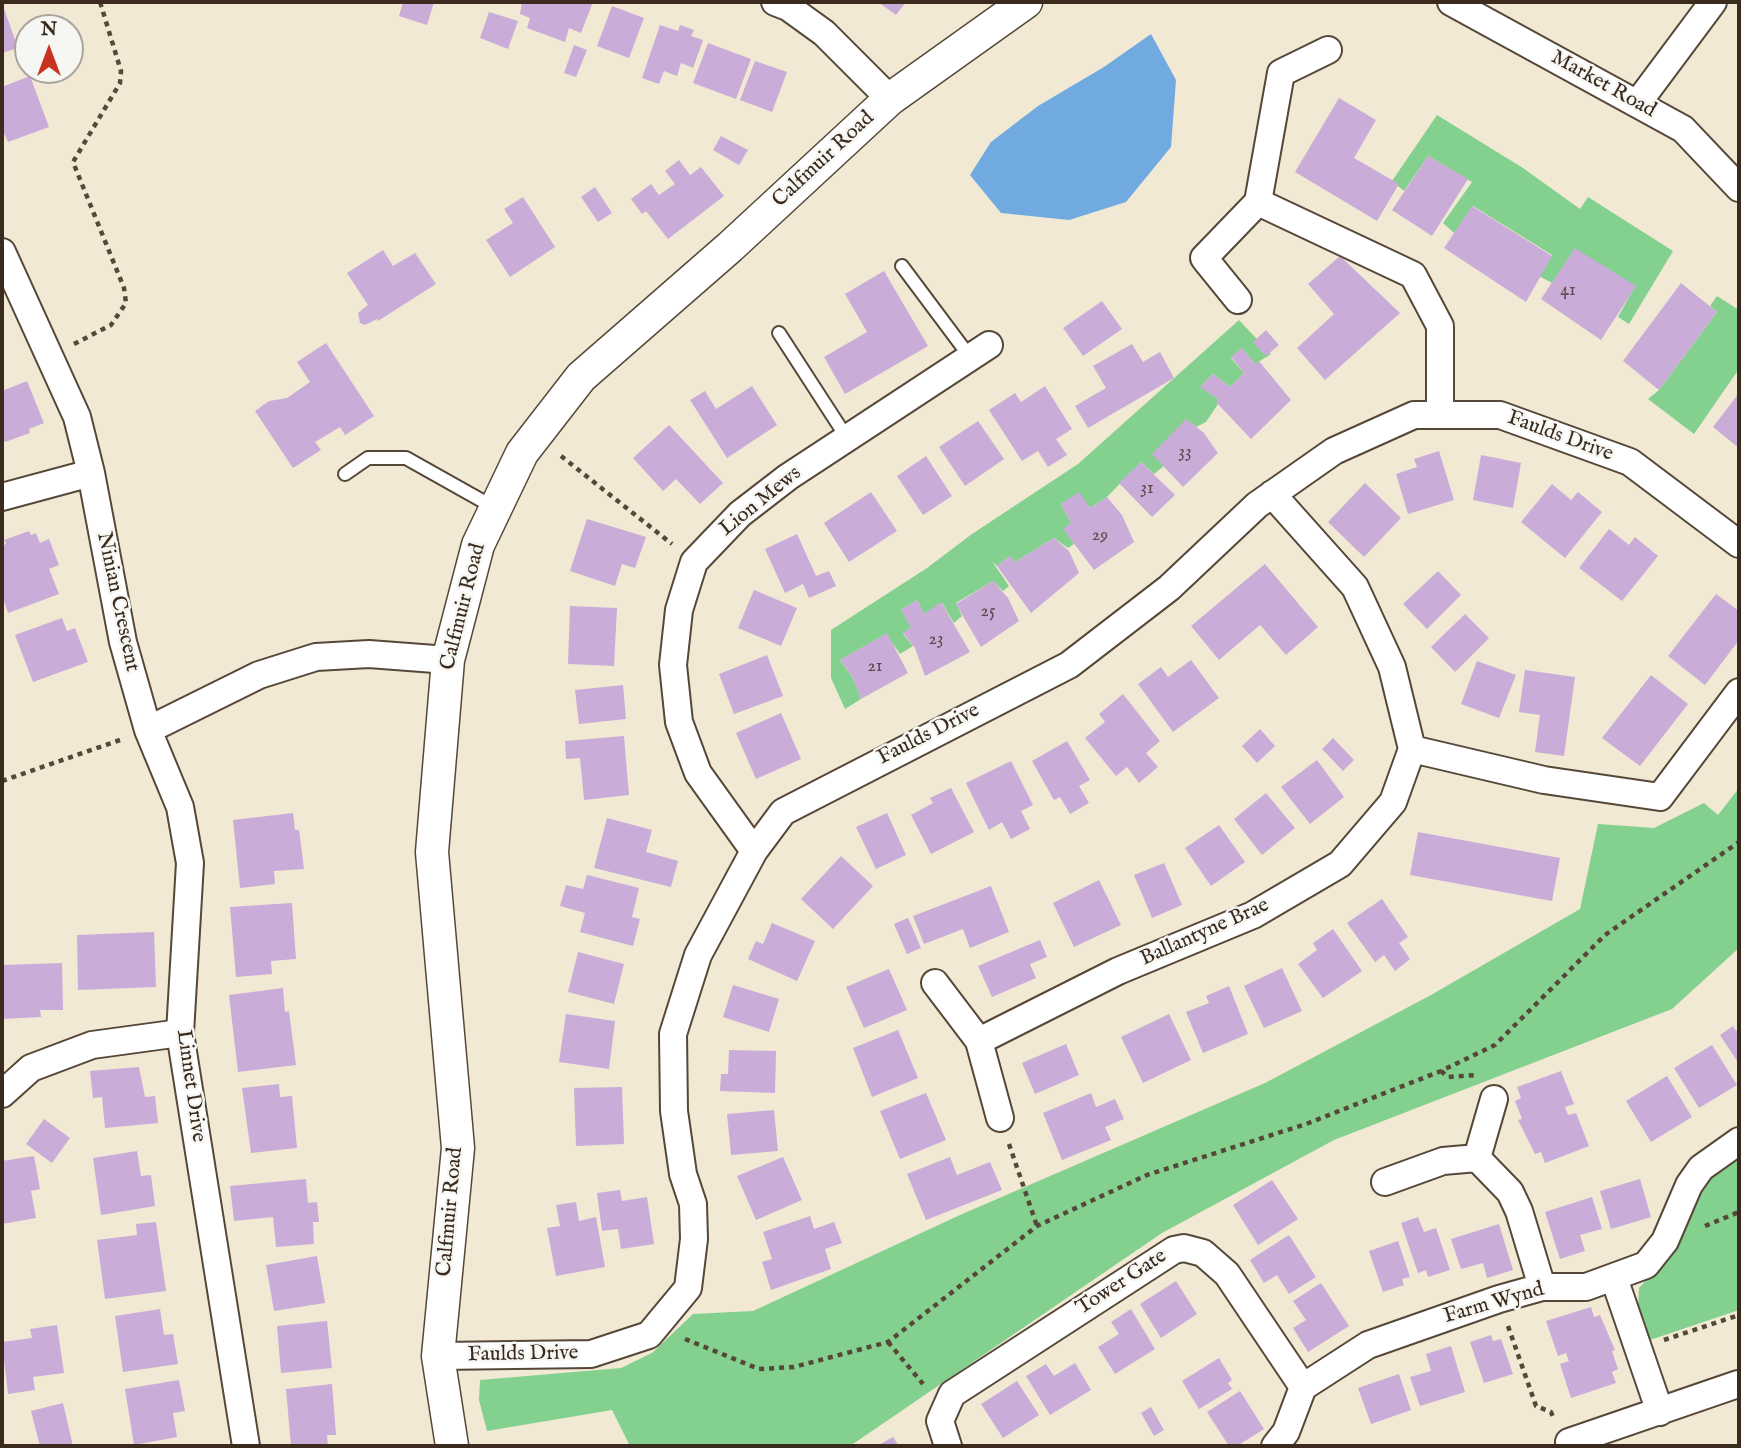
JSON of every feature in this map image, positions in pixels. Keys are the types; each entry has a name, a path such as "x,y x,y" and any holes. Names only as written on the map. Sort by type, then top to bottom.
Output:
{"street":[{"path":"775,2 788,7 824,33 890,99"},
{"name":"Calfmuir Road","path":"452,1446 438,1356 458,1148 432,852 448,660 478,545 535,434 581,377 730,247 890,99 1026,2"},
{"name":"Market Road","path":"1451,2 1683,129 1739,188"},
{"path":"1637,104 1713,2"},
{"path":"1238,300 1204,258 1258,202 1280,73 1328,50"},
{"path":"1258,202 1413,275 1440,326 1440,415"},
{"name":"Ninian Crescent","path":"2,252 77,417 91,473 123,642 148,730"},
{"name":"Lion Mews","path":"754,851 698,773 679,722 673,664 679,610 694,562 740,514 847,438 979,351"},
{"name":"Faulds Drive","path":"438,1356 591,1354 649,1335 688,1288 694,1239 693,1204 683,1174 674,1111 673,1034 698,955 754,851 783,812 1069,664 1169,588 1272,494 1334,450 1413,415 1500,415 1630,462 1739,544"},
{"path":"2,497 91,473"},
{"path":"1272,494 1354,587 1392,667 1412,750 1544,780 1660,797 1739,692"},
{"path":"148,730 258,676 316,657 369,654 448,660"},
{"name":"Linnet Drive","path":"148,730 180,807 190,863 180,1033 246,1446"},
{"name":"Ballantyne Brae","path":"979,1041 1118,971 1253,915 1340,864 1393,802 1412,750"},
{"path":"935,983 979,1041 1000,1118"},
{"path":"2,1094 31,1068 92,1045 180,1033"},
{"path":"1477,1158 1494,1098"},
{"name":"Farm Wynd","path":"1303,1387 1368,1345 1499,1299 1542,1287 1586,1287 1646,1265 1665,1241 1689,1185 1701,1168 1739,1141"},
{"path":"1385,1182 1443,1161 1477,1158 1495,1174 1514,1202 1542,1287"},
{"name":"Tower Gate","path":"944,1406 952,1394 1174,1250 1184,1248 1203,1253 1227,1275 1303,1387"},
{"path":"1614,1278 1660,1412"},
{"path":"1569,1442 1738,1384"},
{"path":"1275,1446 1286,1432 1303,1387"},
{"path":"944,1406 940,1421 948,1446"}],"lane":[{"path":"902,266 979,351"},
{"path":"779,333 847,438"},
{"path":"345,474 368,458 406,458 495,508"}],"path":[{"path":"51,356 111,325 127,303 124,288 73,162 120,83 121,71 100,2"},
{"path":"535,434 694,562"},
{"path":"2,781 148,730"},
{"path":"655,1327 759,1369 794,1367 888,1342 1037,1226 1147,1175 1306,1124 1441,1071 1495,1045 1605,935 1739,842"},
{"path":"1000,1118 1037,1226"},
{"path":"1499,1299 1536,1406 1551,1412 1562,1444 1569,1442"},
{"path":"1639,1349 1739,1315"},
{"path":"888,1342 944,1406"}],"green space":[{"path":"1437,115 1523,168 1580,209 1588,197 1673,251 1629,324 1618,317 1635,286 1552,283 1539,276 1552,255 1473,206 1454,233 1443,223 1472,182 1428,156 1404,191 1392,181"},
{"path":"1717,296 1739,310 1739,369 1694,434 1648,399 1659,390 1717,312 1710,306"},
{"path":"1239,320 1271,354 1255,364 1242,348 1231,358 1244,373 1230,387 1213,374 1201,386 1218,399 1218,404 1206,422 1196,427 1186,420 1164,466 1154,474 1141,462 1107,497 1090,508 1079,493 1061,504 1071,523 1064,529 1074,544 1068,548 1054,538 1015,562 1010,556 997,566 992,561 1009,586 1003,591 993,581 956,603 962,616 954,623 942,603 924,614 917,600 901,610 911,627 903,634 913,646 900,654 886,634 840,660 853,678 861,699 845,709 831,678 831,630 1078,464"},
{"path":"1739,788 1739,948 1672,1009 1334,1140 1162,1233 850,1446 630,1446 612,1410 487,1431 479,1400 480,1380 621,1368 652,1353 693,1314 753,1311 960,1215 1265,1083 1431,995 1580,909 1598,824 1654,828 1704,803 1718,815"},
{"path":"1739,1159 1739,1310 1650,1340 1638,1307 1639,1288 1671,1253 1705,1183"}],"water":[{"path":"1151,34 1176,80 1171,147 1126,202 1069,220 1001,213 970,175 991,142 1038,106 1104,67"}],"building":[{"path":"403,2 434,2 427,25 399,16"},
{"path":"522,2 593,2 581,33 569,28 565,42 527,28 530,18 520,14"},
{"path":"878,2 906,2 896,15"},
{"path":"2,3 14,37 14,49 2,53"},
{"path":"612,6 644,18 629,58 597,46"},
{"path":"489,12 518,21 508,49 480,38"},
{"path":"660,25 678,31 680,25 694,30 691,36 703,40 693,68 681,63 677,76 664,71 659,84 642,78"},
{"path":"708,43 751,59 736,99 693,83"},
{"path":"574,45 587,50 576,77 564,73"},
{"path":"755,61 787,72 772,112 740,100"},
{"path":"14,82 33,84 49,127 8,142 2,129 2,87"},
{"path":"1339,98 1376,120 1354,158 1399,184 1377,221 1295,172"},
{"path":"721,136 748,150 739,165 713,150"},
{"path":"1428,156 1468,179 1432,236 1392,210"},
{"path":"679,160 690,175 701,167 724,196 668,239 646,211 642,214 631,199 651,184 659,195 675,184 665,171"},
{"path":"595,187 612,213 598,222 581,197"},
{"path":"523,197 555,247 510,277 486,240 513,223 504,209"},
{"path":"1472,206 1552,256 1526,302 1444,248"},
{"path":"1575,248 1636,286 1601,340 1541,299"},
{"path":"383,250 393,266 415,253 436,284 378,321 377,319 365,325 360,323 358,313 368,305 347,273"},
{"path":"1340,256 1400,313 1325,380 1297,348 1334,314 1308,284"},
{"path":"884,271 928,346 845,394 824,357 867,332 845,294"},
{"path":"1681,283 1717,312 1659,390 1623,361"},
{"path":"1102,301 1122,329 1083,356 1063,328"},
{"path":"1266,330 1279,345 1266,356 1253,342"},
{"path":"326,343 374,416 345,435 340,427 315,442 321,450 293,468 255,411 269,401 287,398 310,382 297,362"},
{"path":"1132,344 1143,362 1160,352 1174,378 1088,428 1075,406 1106,388 1093,366"},
{"path":"1242,348 1255,364 1259,361 1291,400 1251,439 1216,402 1218,399 1200,387 1213,374 1230,387 1244,373 1231,357"},
{"path":"27,381 44,423 29,429 30,433 5,442 2,439 2,391"},
{"path":"752,386 777,425 727,458 690,400 705,391 716,409"},
{"path":"1045,386 1072,429 1056,439 1067,455 1048,467 1038,451 1022,461 989,410 1015,393 1021,402"},
{"path":"1739,393 1739,448 1713,427"},
{"path":"1186,419 1204,433 1218,453 1183,487 1152,454"},
{"path":"978,421 1004,459 965,486 939,447"},
{"path":"669,425 723,483 700,504 676,479 663,491 633,458"},
{"path":"1439,451 1454,500 1408,514 1396,474 1417,467 1414,459"},
{"path":"1481,455 1521,463 1513,508 1473,500"},
{"path":"926,456 952,496 923,515 897,476"},
{"path":"1141,462 1175,495 1152,517 1119,483"},
{"path":"1365,483 1401,518 1364,557 1328,522"},
{"path":"1552,484 1571,500 1578,492 1602,512 1565,558 1521,522"},
{"path":"871,492 897,531 849,562 824,523"},
{"path":"1079,492 1090,508 1107,497 1122,515 1134,542 1094,570 1063,529 1071,523 1061,504"},
{"path":"587,519 646,537 635,568 622,564 615,586 570,571"},
{"path":"1609,529 1629,545 1635,537 1658,556 1622,601 1579,568"},
{"path":"29,531 31,535 36,533 40,543 49,539 59,565 49,569 59,594 8,613 2,595 2,546 6,544 4,540"},
{"path":"797,534 816,576 829,571 836,586 809,598 803,584 785,593 765,549"},
{"path":"1054,538 1069,551 1079,573 1031,613 997,566 1010,556 1015,562"},
{"path":"1265,564 1318,627 1286,655 1260,625 1219,660 1191,626"},
{"path":"1438,571 1461,595 1427,629 1403,604"},
{"path":"993,581 1008,598 1019,621 981,647 956,604"},
{"path":"754,590 797,608 781,646 738,628"},
{"path":"1716,594 1739,611 1739,640 1705,685 1668,656"},
{"path":"917,600 924,614 941,602 970,652 925,676 915,648 903,633 911,627 901,610"},
{"path":"570,606 617,608 614,666 568,664"},
{"path":"1465,614 1489,638 1455,672 1431,647"},
{"path":"62,618 67,631 75,628 88,662 33,682 15,635"},
{"path":"887,633 908,673 861,699 852,676 840,660"},
{"path":"767,655 783,696 734,714 719,674"},
{"path":"1191,660 1219,698 1173,732 1138,684 1161,667 1168,677"},
{"path":"1477,661 1516,675 1499,718 1461,704"},
{"path":"1525,670 1575,677 1564,756 1535,752 1540,715 1519,712"},
{"path":"1651,675 1688,704 1640,766 1602,738"},
{"path":"623,685 626,719 579,724 575,690"},
{"path":"1123,694 1160,741 1146,753 1158,767 1139,783 1127,767 1116,776 1085,738 1105,722 1099,714"},
{"path":"781,713 801,759 756,779 736,733"},
{"path":"1260,729 1275,746 1257,763 1242,746"},
{"path":"624,736 629,795 584,800 580,758 566,759 565,741"},
{"path":"1333,738 1354,760 1343,771 1322,749"},
{"path":"1067,741 1090,780 1079,786 1089,803 1070,814 1060,797 1054,800 1032,761"},
{"path":"1317,760 1344,797 1310,824 1281,787"},
{"path":"1011,761 1033,805 1021,811 1030,829 1011,839 1002,822 989,830 966,783"},
{"path":"951,788 974,832 931,854 911,815 933,803 930,798"},
{"path":"1266,793 1295,828 1262,855 1234,819"},
{"path":"293,813 295,830 299,830 304,869 274,871 275,884 240,888 233,820"},
{"path":"887,813 906,855 876,869 856,827"},
{"path":"607,818 652,830 646,852 678,861 671,887 594,868"},
{"path":"1219,825 1245,862 1211,886 1185,848"},
{"path":"1418,832 1560,858 1552,901 1410,875"},
{"path":"841,856 873,886 833,929 801,899"},
{"path":"1164,863 1182,905 1152,918 1134,875"},
{"path":"587,875 639,888 632,917 640,919 633,946 580,932 585,913 560,906 566,885 583,889"},
{"path":"1099,880 1121,925 1074,947 1053,903"},
{"path":"991,886 1009,932 970,948 963,929 924,944 913,916"},
{"path":"1382,899 1408,937 1399,943 1410,959 1395,971 1384,955 1375,962 1347,923"},
{"path":"292,903 296,959 271,961 272,974 236,977 230,907"},
{"path":"908,918 921,948 907,954 894,924"},
{"path":"772,923 815,941 797,981 748,959 756,941 763,944"},
{"path":"1333,929 1362,971 1323,998 1298,964 1317,950 1313,943"},
{"path":"154,932 156,987 78,990 77,935"},
{"path":"1040,940 1047,957 1030,964 1036,978 992,997 978,966"},
{"path":"578,952 624,964 614,1004 568,992"},
{"path":"62,963 63,1010 40,1010 41,1017 2,1019 2,965"},
{"path":"1282,968 1302,1011 1264,1028 1244,986"},
{"path":"889,969 907,1010 864,1028 846,987"},
{"path":"733,985 779,999 769,1032 723,1017"},
{"path":"1229,986 1248,1034 1203,1053 1186,1012 1209,1003 1206,996"},
{"path":"283,988 296,1065 238,1072 229,995"},
{"path":"566,1014 615,1021 609,1069 559,1062"},
{"path":"1169,1014 1191,1060 1143,1083 1121,1037"},
{"path":"1733,1026 1736,1031 1739,1029 1739,1064 1720,1035"},
{"path":"898,1030 918,1078 872,1097 853,1048"},
{"path":"1066,1044 1079,1075 1035,1094 1022,1063"},
{"path":"1712,1045 1737,1085 1699,1108 1674,1068"},
{"path":"729,1050 776,1051 775,1093 720,1091 721,1074 728,1074"},
{"path":"139,1067 145,1097 155,1096 158,1123 105,1128 102,1097 93,1098 90,1071"},
{"path":"1561,1071 1574,1104 1565,1107 1568,1115 1576,1113 1589,1146 1545,1163 1541,1152 1535,1154 1518,1120 1522,1119 1515,1101 1521,1098 1517,1087"},
{"path":"1667,1076 1692,1117 1651,1142 1626,1101"},
{"path":"279,1084 280,1097 292,1096 297,1148 251,1153 242,1088"},
{"path":"622,1087 624,1144 576,1146 574,1088"},
{"path":"926,1093 946,1140 900,1159 880,1111"},
{"path":"1091,1093 1096,1107 1115,1099 1124,1119 1105,1127 1111,1140 1062,1160 1043,1113"},
{"path":"774,1110 778,1151 731,1155 727,1114"},
{"path":"44,1119 70,1138 52,1163 26,1144"},
{"path":"137,1151 141,1176 151,1175 155,1206 101,1215 93,1158"},
{"path":"34,1156 40,1189 31,1191 36,1218 2,1224 2,1161"},
{"path":"783,1157 802,1200 756,1220 737,1176"},
{"path":"950,1157 957,1175 990,1162 1002,1190 926,1220 907,1174"},
{"path":"306,1179 308,1203 317,1202 319,1222 313,1222 314,1244 276,1247 273,1217 234,1221 230,1186"},
{"path":"1640,1179 1651,1217 1611,1229 1600,1191"},
{"path":"1272,1180 1298,1219 1258,1245 1233,1205"},
{"path":"620,1190 622,1201 647,1197 654,1244 621,1249 618,1229 602,1231 597,1193"},
{"path":"1592,1197 1602,1229 1580,1235 1585,1251 1560,1259 1545,1212"},
{"path":"576,1202 579,1221 596,1217 605,1267 556,1276 547,1228 560,1226 556,1205"},
{"path":"810,1216 814,1229 834,1222 842,1243 825,1249 831,1269 771,1290 762,1262 772,1259 763,1232"},
{"path":"1418,1217 1424,1232 1436,1228 1450,1270 1428,1277 1426,1270 1418,1273 1401,1223"},
{"path":"156,1222 166,1291 105,1299 97,1240 137,1235 136,1224"},
{"path":"1499,1224 1513,1270 1487,1278 1483,1263 1461,1269 1451,1239"},
{"path":"1289,1235 1316,1277 1289,1294 1277,1275 1264,1283 1250,1260"},
{"path":"1398,1241 1410,1277 1402,1279 1404,1285 1383,1292 1369,1251"},
{"path":"317,1256 325,1303 274,1311 266,1265"},
{"path":"1176,1281 1197,1314 1161,1338 1140,1304"},
{"path":"1321,1283 1349,1326 1308,1352 1293,1328 1306,1320 1293,1301"},
{"path":"1591,1307 1594,1317 1600,1315 1615,1350 1612,1351 1618,1369 1612,1372 1616,1383 1571,1398 1560,1364 1569,1361 1566,1353 1558,1356 1546,1321"},
{"path":"160,1309 164,1335 173,1334 178,1364 123,1372 115,1316"},
{"path":"1131,1309 1155,1349 1115,1374 1098,1347 1119,1334 1111,1322"},
{"path":"327,1321 332,1368 281,1373 277,1326"},
{"path":"57,1325 64,1373 33,1377 35,1390 8,1394 2,1342 32,1338 30,1329"},
{"path":"1491,1335 1493,1341 1501,1339 1513,1374 1484,1383 1470,1342"},
{"path":"1451,1346 1465,1392 1420,1406 1410,1377 1431,1371 1426,1354"},
{"path":"1219,1358 1232,1380 1228,1383 1232,1389 1199,1409 1182,1381"},
{"path":"1075,1363 1091,1390 1050,1415 1026,1376 1046,1364 1054,1376"},
{"path":"1399,1374 1411,1410 1371,1424 1358,1388"},
{"path":"179,1380 185,1411 173,1413 177,1437 134,1445 125,1389"},
{"path":"1017,1381 1039,1415 1003,1438 981,1404"},
{"path":"332,1384 336,1435 327,1435 328,1446 291,1446 286,1389"},
{"path":"1240,1391 1264,1429 1237,1446 1229,1446 1207,1412"},
{"path":"63,1403 73,1446 40,1446 31,1411"},
{"path":"1151,1407 1164,1430 1154,1436 1141,1413"},
{"path":"893,1437 899,1446 877,1446"}]}
